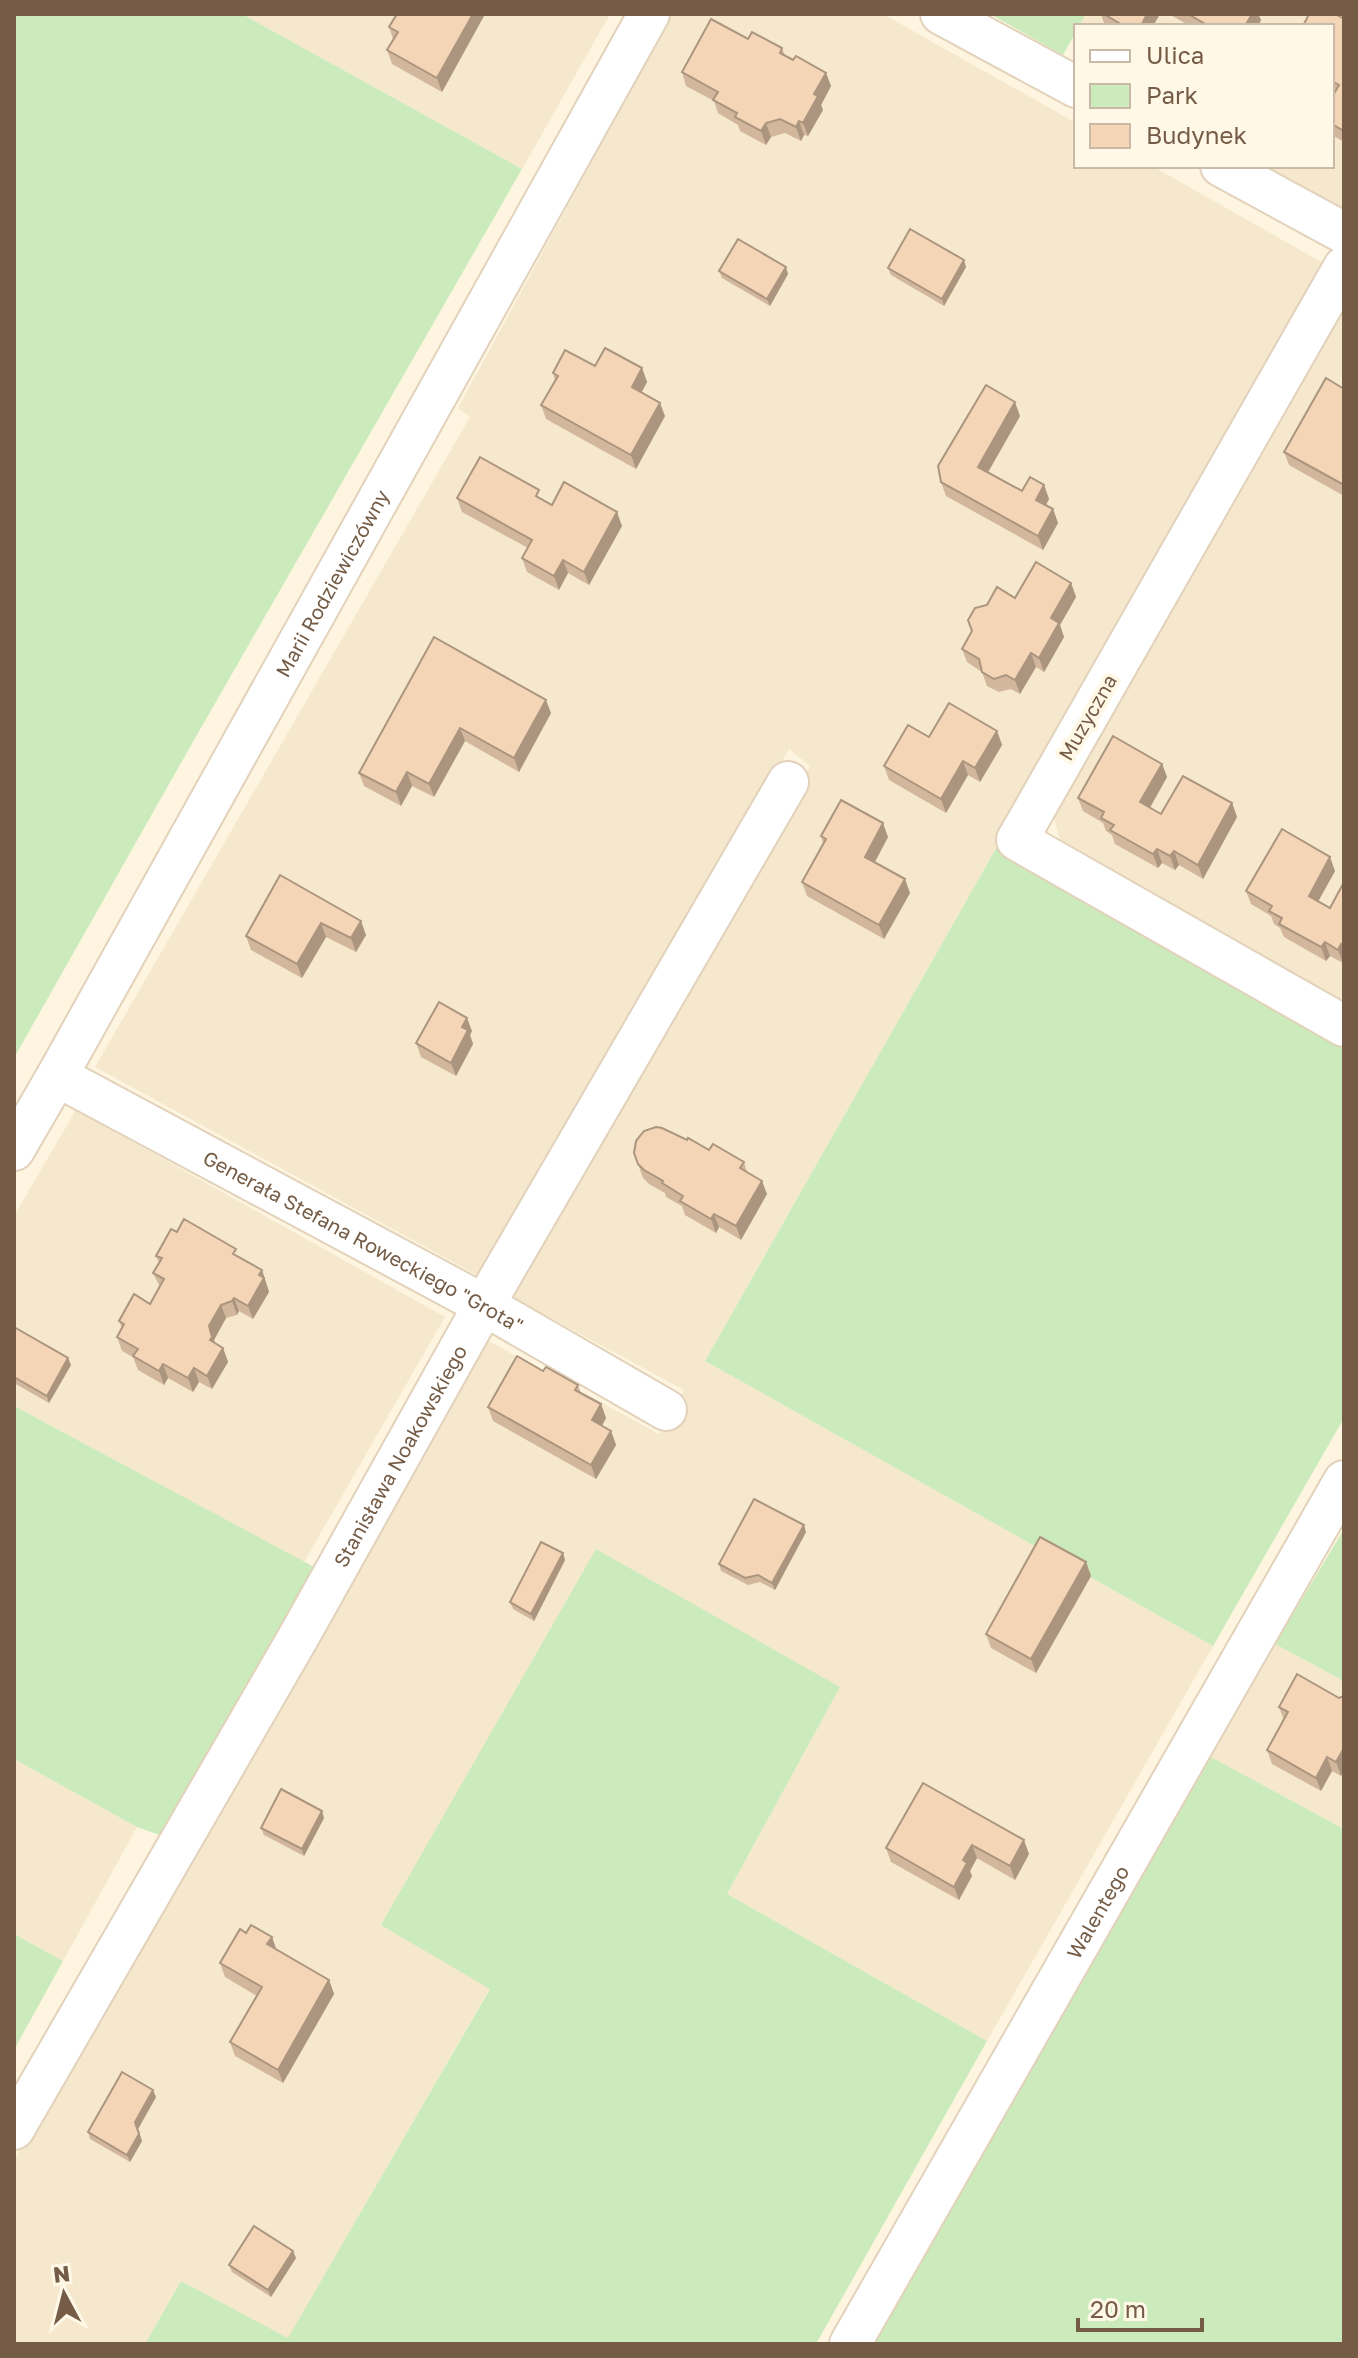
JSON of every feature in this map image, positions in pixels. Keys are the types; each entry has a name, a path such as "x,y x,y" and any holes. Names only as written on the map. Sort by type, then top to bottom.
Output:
{"street":[{"name":"Marii Rodziewiczówny","path":"14,1150 649,14"},
{"path":"941,14 1074,86"},
{"path":"1225,168 1344,233"},
{"name":"Muzyczna","path":"1344,267 1017,840 1344,1026"},
{"name":"Stanisława Noakowskiego","path":"14,2129 299,1636 484,1305 788,782"},
{"name":"Generała Stefana Roweckiego \"Grota\"","path":"57,1076 484,1305 666,1410"},
{"name":"Walentego","path":"850,2344 1344,1481"}],"shaded area":[{"path":"242,14 610,14 522,169"},
{"path":"672,14 883,14 1074,122 1074,168 1156,168 1323,263 705,1361 1213,1646 987,2041 727,1894 840,1687 382,1925 490,1988 288,2339 181,2281 145,2344 14,2344 14,2161 481,1337 659,1434 684,1390 506,1294 810,766 789,749 486,1280 95,1067 470,417 458,408"},
{"path":"1086,14 1344,14 1344,213 1264,168 1334,168 1334,24 1080,24"},
{"path":"1344,307 1344,1008 1063,851 1052,811"},
{"path":"76,1110 445,1317 304,1562 14,1406 14,1216"},
{"path":"1275,1644 1344,1681 1344,1829 1209,1756"},
{"path":"14,1759 137,1827 63,1961 14,1934"}],"green space":[{"path":"14,14 242,14 522,169 14,1058"},
{"path":"990,14 1086,14 1080,24 1074,24 1074,36 1063,55"},
{"path":"998,845 1344,1041 1344,1418 1213,1646 705,1361"},
{"path":"14,1406 318,1569 165,1837 137,1827 14,1759"},
{"path":"1344,1529 1344,1681 1275,1644"},
{"path":"596,1549 840,1687 727,1894 987,2041 816,2344 145,2344 181,2281 288,2338 490,1989 381,1925"},
{"path":"1209,1756 1344,1829 1344,2344 873,2344"},
{"path":"14,1934 63,1961 14,2050"}],"building":[{"path":"397,14 473,14 437,78 387,50 398,32 389,27"},
{"path":"1104,14 1147,14 1142,24 1121,24"},
{"path":"1188,14 1252,14 1246,24 1206,24"},
{"path":"1309,14 1335,14 1344,19 1344,131 1334,125 1334,94 1339,85 1334,82 1334,24 1304,24"},
{"path":"711,19 748,39 752,32 782,48 780,53 793,60 796,56 826,73 803,123 799,121 796,127 780,119 766,123 761,131 713,100 718,92 682,72"},
{"path":"910,229 964,260 942,299 888,268"},
{"path":"738,239 786,267 767,299 719,271"},
{"path":"605,348 642,368 632,387 660,403 631,455 541,405 558,376 553,373 565,350 595,366"},
{"path":"1326,378 1344,389 1344,485 1284,452"},
{"path":"986,385 1015,402 978,467 1022,491 1030,477 1044,485 1036,500 1053,509 1038,536 941,482 938,466"},
{"path":"480,457 539,490 536,496 552,505 564,482 617,512 584,572 563,560 554,576 522,558 532,540 457,498"},
{"path":"1036,562 1071,583 1051,618 1059,623 1039,658 1031,653 1015,680 1006,675 994,679 982,672 979,659 962,649 972,631 968,620 975,608 987,605 997,587 1015,598"},
{"path":"434,637 546,700 514,758 460,728 429,784 407,772 396,792 359,773"},
{"path":"949,703 997,731 975,768 963,761 941,799 884,766 908,725 929,737"},
{"path":"1113,736 1162,764 1140,802 1161,814 1183,776 1232,803 1198,865 1174,851 1170,856 1157,849 1153,854 1110,830 1114,825 1101,818 1104,812 1078,798"},
{"path":"841,800 883,823 865,857 905,879 879,925 802,882 826,839 821,836"},
{"path":"1282,829 1330,857 1309,896 1330,908 1344,882 1344,946 1341,944 1338,950 1325,942 1321,947 1279,924 1282,918 1269,911 1272,906 1246,891"},
{"path":"280,875 361,921 351,938 321,923 297,964 246,936"},
{"path":"439,1002 467,1018 462,1027 468,1030 451,1063 416,1043"},
{"path":"656,1127 688,1138 709,1150 713,1144 744,1162 740,1168 762,1181 736,1226 714,1214 711,1219 680,1201 683,1196 638,1164 634,1153 636,1141 644,1131"},
{"path":"184,1219 236,1249 233,1254 262,1270 259,1275 264,1278 248,1306 234,1298 221,1305 209,1326 210,1340 223,1348 207,1376 194,1368 188,1378 163,1364 159,1371 133,1356 138,1349 117,1337 124,1324 119,1321 134,1294 150,1304 164,1279 153,1273 162,1258 156,1256 171,1229 177,1232"},
{"path":"14,1327 68,1358 47,1396 14,1377"},
{"path":"517,1356 543,1371 546,1367 578,1385 575,1390 601,1404 592,1420 611,1431 591,1465 488,1407"},
{"path":"754,1499 804,1525 772,1583 758,1575 745,1578 719,1564"},
{"path":"1040,1537 1086,1562 1031,1659 986,1634"},
{"path":"541,1542 563,1553 531,1614 510,1602"},
{"path":"1297,1674 1339,1698 1344,1696 1344,1748 1336,1762 1327,1757 1316,1778 1267,1750 1288,1712 1279,1707"},
{"path":"923,1783 1024,1840 1010,1866 972,1845 963,1860 967,1863 954,1887 886,1848"},
{"path":"281,1789 322,1811 302,1849 261,1828"},
{"path":"251,1925 272,1937 267,1944 329,1980 278,2070 230,2042 262,1987 220,1963 240,1929 246,1933"},
{"path":"122,2072 153,2090 135,2122 139,2134 127,2155 88,2132"},
{"path":"254,2226 293,2251 268,2290 229,2265"}]}
